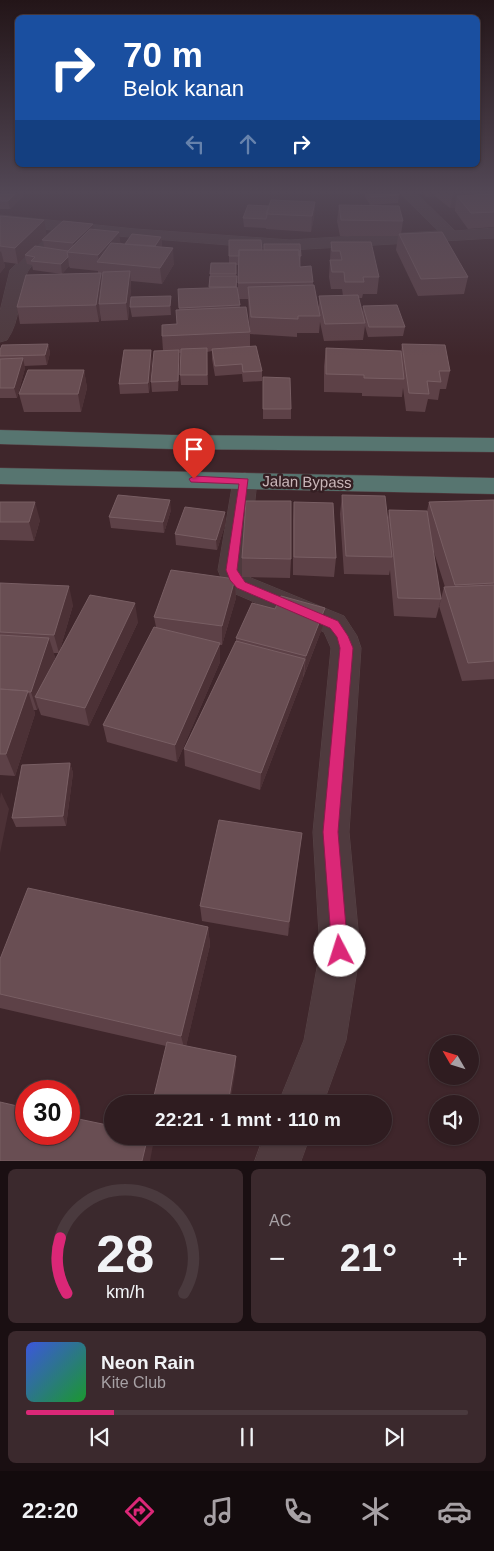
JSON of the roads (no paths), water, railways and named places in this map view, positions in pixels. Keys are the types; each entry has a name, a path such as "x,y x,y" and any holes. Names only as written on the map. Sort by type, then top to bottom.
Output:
{"highway":[{"path":"0,437 494,445"},
{"name":"Jalan Bypass","path":"0,476 494,486"}],"street":[{"path":"0,336 9,312 19,270 42,248"},
{"path":"245,481 232,570 234,578 241,585 334,624 342,636 346,648 330,832 340,951 325,1040 304,1095"},
{"path":"278,1161 284,1145"}]}
